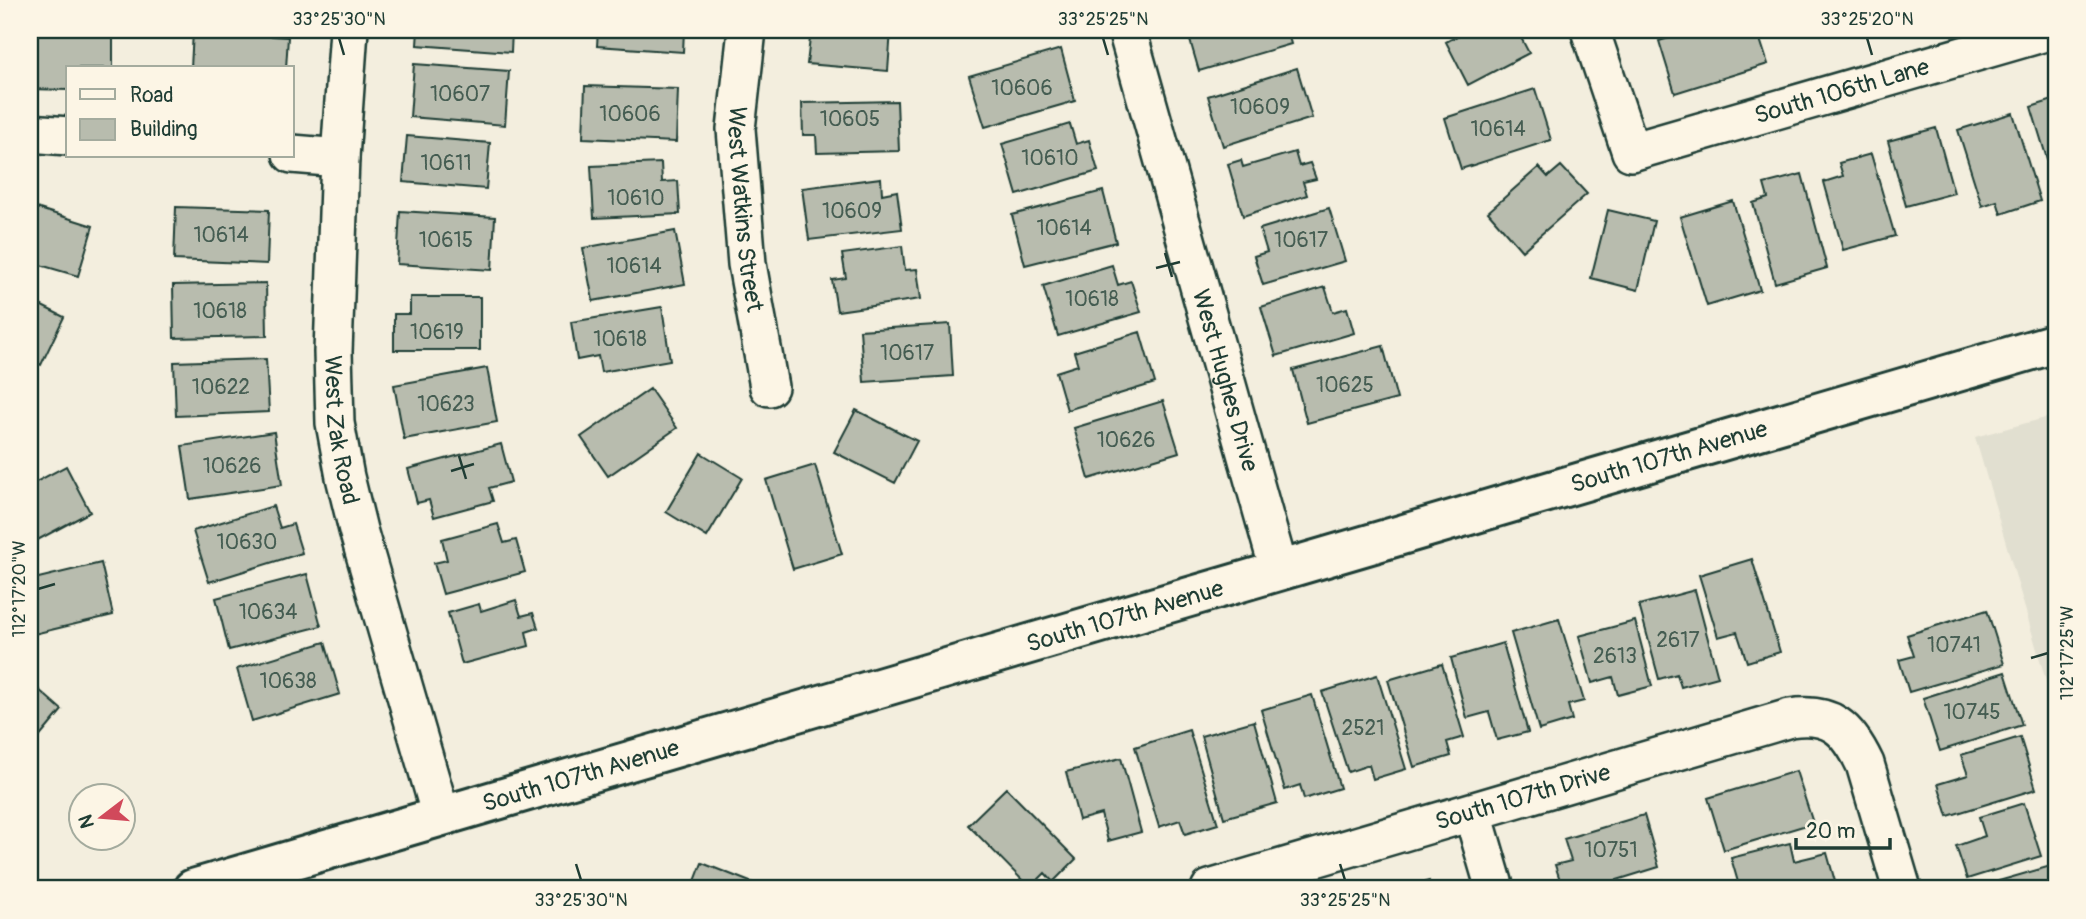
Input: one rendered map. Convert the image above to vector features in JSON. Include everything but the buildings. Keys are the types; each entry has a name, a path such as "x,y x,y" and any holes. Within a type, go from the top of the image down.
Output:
{"main road":[{"name":"South 107th Avenue","path":"192,889 2056,343"}],"street":[{"name":"West Zak Road","path":"349,30 340,158 333,352 335,423 358,530 442,816"},
{"name":"West Watkins Street","path":"747,30 736,129 747,264 769,387"},
{"name":"West Hughes Drive","path":"1127,30 1279,570"},
{"name":"South 106th Lane","path":"1590,30 1631,152 2007,37 2052,30"},
{"path":"30,133 66,136"},
{"path":"294,154 340,158"},
{"name":"South 107th Drive","path":"1210,889 1806,716 1836,724 1853,742 1865,764 1902,889"},
{"path":"1473,814 1495,889"}],"shaded area":[{"path":"2056,415 2056,715 1975,437"}]}
